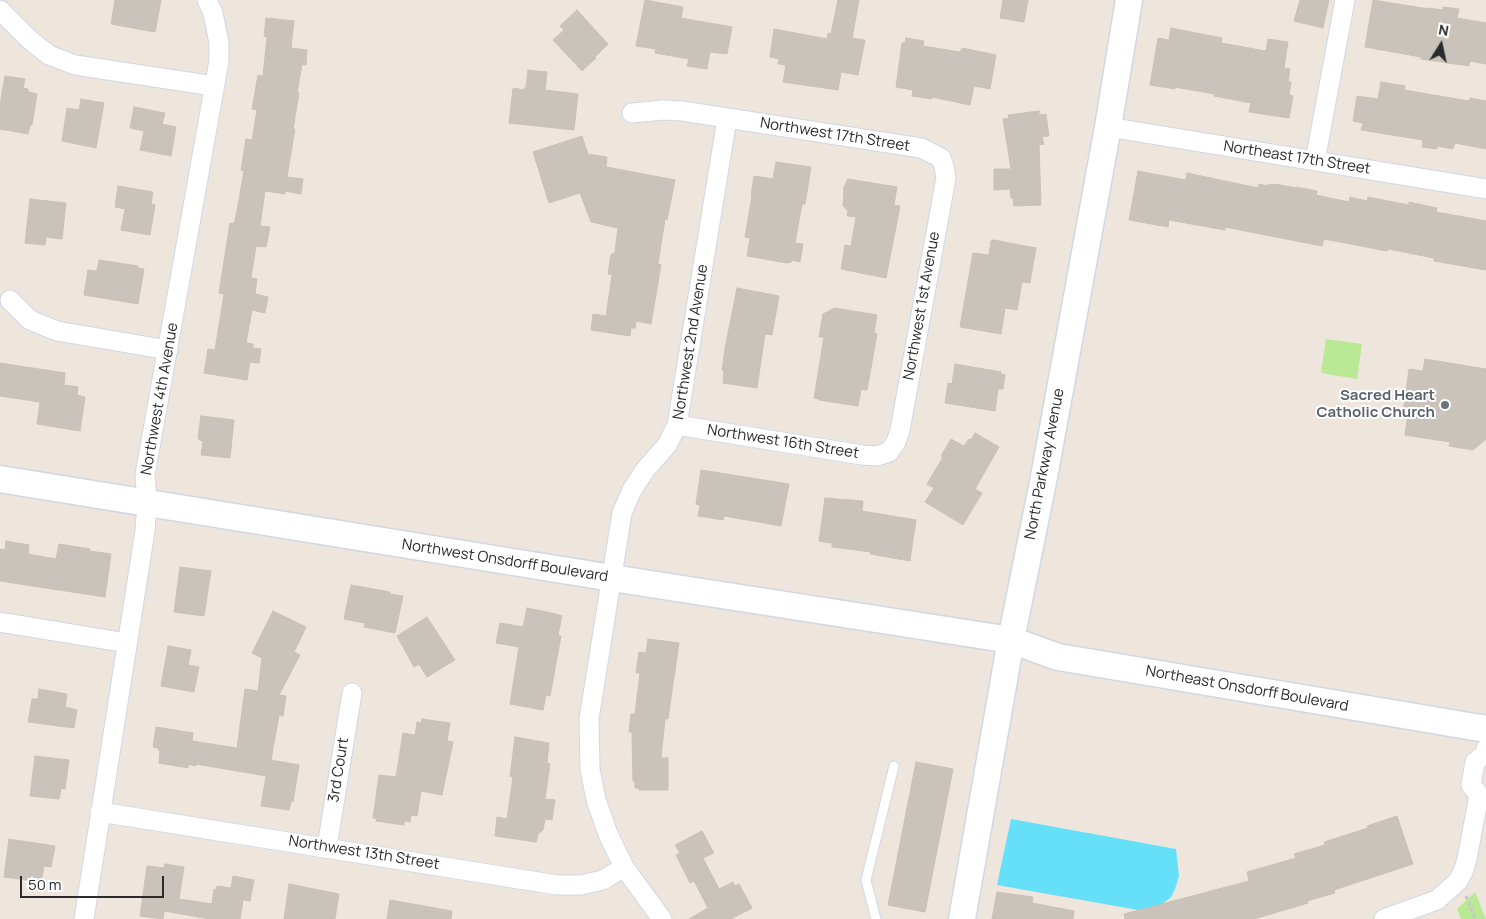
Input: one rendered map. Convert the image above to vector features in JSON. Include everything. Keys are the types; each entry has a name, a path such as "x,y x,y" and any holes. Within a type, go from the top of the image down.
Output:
{"street":[{"name":"Northwest 4th Avenue","path":"84,919 145,532 147,502 145,475 219,61 219,42 213,13 207,0"},
{"path":"1315,161 1345,0"},
{"name":"North Parkway Avenue","path":"962,919 1011,640 1044,477 1108,127 1128,4"},
{"path":"0,10 30,40 49,55 75,65 214,86"},
{"name":"Northwest 17th Street","path":"632,113 663,110 727,119 921,148 942,158"},
{"name":"Northwest 2nd Avenue","path":"662,919 624,867 608,834 596,800 590,769 589,719 622,513 632,490 645,470 667,445 677,425 727,119"},
{"name":"Northeast 17th Street","path":"1108,127 1486,189"},
{"name":"Northwest 1st Avenue","path":"889,452 896,442 900,430 946,178 942,158"},
{"path":"10,300 30,320 57,331 168,350"},
{"name":"Northwest 16th Street","path":"677,425 862,455 877,456 889,452"},
{"name":"Northwest Onsdorff Boulevard","path":"0,479 612,578 1011,640"},
{"path":"0,622 127,643"},
{"name":"Northeast Onsdorff Boulevard","path":"1011,640 1058,657 1486,747"},
{"name":"3rd Court","path":"327,847 352,692"},
{"path":"1384,919 1437,900 1458,882 1463,872 1477,824 1482,793 1471,785 1473,770 1475,762 1486,747"},
{"name":"Northwest 13th Street","path":"100,812 557,885 581,885 603,880 624,867"}],"lane":[{"path":"876,919 866,880 894,766"}],"green space":[{"path":"1326,339 1362,344 1357,379 1321,373"},
{"path":"1475,892 1486,919 1461,919 1457,909"}],"water":[{"path":"1011,819 1176,849 1179,876 1175,889 1171,897 1160,906 1147,910 1138,910 997,885"}],"building":[{"path":"115,0 161,0 155,32 111,24"},
{"path":"645,0 683,7 681,18 732,27 727,54 710,52 707,69 687,66 689,59 655,53 656,49 636,46"},
{"path":"838,0 859,0 852,38 865,40 858,75 841,72 838,90 783,82 786,65 778,64 779,59 770,57 774,29 827,39 828,33 831,34"},
{"path":"1003,0 1028,0 1024,22 1000,18"},
{"path":"1300,0 1329,0 1323,28 1294,21"},
{"path":"1373,0 1429,9 1443,10 1443,7 1459,9 1457,18 1486,23 1486,64 1470,61 1469,66 1421,59 1421,57 1365,47"},
{"path":"577,10 608,44 582,71 553,40 564,30 560,26"},
{"path":"266,18 294,21 291,48 307,50 306,65 302,64 297,93 299,93 293,129 295,129 287,177 303,179 301,194 285,191 285,194 265,191 260,226 270,227 266,247 256,246 251,278 257,279 255,294 268,297 265,313 252,310 246,343 253,344 253,348 261,349 259,363 250,362 247,380 204,373 208,349 215,350 224,294 219,293 230,223 234,224 237,211 244,171 241,170 246,139 252,140 257,110 252,109 258,75 263,76 267,37 264,36"},
{"path":"1171,28 1222,38 1221,43 1266,51 1268,39 1288,42 1284,68 1290,69 1289,95 1293,96 1289,118 1249,112 1251,103 1214,96 1215,94 1150,85 1158,38 1169,40"},
{"path":"906,38 924,41 923,46 960,52 962,48 996,55 990,89 974,86 970,105 932,97 932,99 912,96 913,90 896,87 902,43 905,43"},
{"path":"528,70 547,72 545,90 578,94 574,130 509,123 513,88 524,90 526,88"},
{"path":"5,76 25,79 23,88 28,89 28,92 37,94 32,125 30,125 28,134 0,129 0,105"},
{"path":"1381,82 1405,86 1404,90 1469,101 1470,98 1486,101 1486,149 1455,143 1453,149 1437,146 1437,149 1422,147 1423,140 1361,130 1363,123 1353,121 1357,96 1378,99"},
{"path":"81,99 104,103 96,148 62,141 67,108 79,110"},
{"path":"134,107 165,113 162,124 176,127 171,156 140,150 144,131 130,128"},
{"path":"1039,111 1039,115 1046,114 1049,136 1042,137 1044,144 1039,145 1041,205 1014,206 1010,189 994,190 994,169 1011,169 1003,119 1009,118 1008,115"},
{"path":"582,136 588,154 607,157 606,167 675,180 667,220 665,219 658,264 661,265 651,324 636,321 635,328 631,328 630,336 591,330 593,314 606,316 612,275 608,274 611,255 615,252 618,228 591,222 580,193 549,203 533,152"},
{"path":"776,162 811,167 805,204 802,204 795,243 803,244 800,262 792,260 792,262 787,263 747,256 750,238 745,237 754,176 773,179"},
{"path":"1138,171 1186,180 1187,173 1258,188 1259,184 1296,187 1317,191 1316,195 1349,202 1350,197 1367,201 1368,197 1409,205 1409,202 1437,208 1436,212 1486,221 1486,270 1434,261 1434,258 1388,249 1387,251 1324,239 1322,246 1225,227 1225,230 1169,220 1168,227 1129,220"},
{"path":"848,179 897,187 894,205 900,206 886,278 841,269 845,245 851,246 856,217 847,216 848,211 843,206 844,187"},
{"path":"118,186 153,192 151,204 155,205 150,235 121,230 125,209 115,207"},
{"path":"30,199 66,203 62,239 46,237 45,245 25,243"},
{"path":"991,241 1036,248 1030,283 1022,282 1017,310 1005,308 1001,334 960,327 973,253 989,255"},
{"path":"99,260 138,266 138,268 144,269 138,304 84,295 88,270 97,271"},
{"path":"737,288 779,296 772,335 765,334 757,388 723,383 724,371 722,370 725,349"},
{"path":"835,308 877,315 874,333 877,334 867,390 861,389 858,406 814,398 824,337 819,337 823,314"},
{"name":"Sacred Heart Catholic Church","path":"1425,359 1486,369 1486,439 1473,450 1449,446 1450,442 1405,435 1408,414 1403,413 1409,369 1423,371"},
{"path":"0,363 65,373 64,385 78,387 77,395 85,397 80,431 37,424 40,402 0,396"},
{"path":"955,364 1001,372 1001,374 1005,375 1003,389 998,389 995,411 945,403 948,383 952,384"},
{"path":"201,416 234,420 230,458 201,455 203,441 199,440 198,437"},
{"path":"975,433 999,447 975,489 982,493 963,525 925,502 934,488 927,484 951,439 964,446"},
{"path":"701,470 789,484 781,526 724,516 723,520 698,516 700,505 696,504"},
{"path":"825,498 863,501 862,511 916,520 910,561 870,554 871,552 832,547 832,543 819,541"},
{"path":"6,541 29,545 28,554 56,559 59,544 111,554 105,597 0,581 0,549 5,550"},
{"path":"180,567 211,571 204,616 174,612"},
{"path":"351,585 403,596 395,633 364,627 365,623 344,619"},
{"path":"527,608 562,616 558,635 561,636 550,696 546,695 543,710 510,704 519,647 496,643 500,623 523,627"},
{"path":"273,611 306,627 294,652 300,655 279,695 286,696 283,716 279,715 271,760 299,765 293,802 291,801 289,810 261,806 266,776 196,764 196,766 188,764 188,768 159,763 160,750 153,747 156,727 193,733 192,741 237,748 245,689 258,691 262,658 252,653"},
{"path":"427,617 455,660 427,677 419,664 414,667 397,636"},
{"path":"648,639 679,643 668,719 665,719 661,758 668,758 668,790 639,790 639,788 635,788 635,781 633,781 632,732 629,732 631,714 635,714 640,673 636,673 639,652 646,653"},
{"path":"168,646 191,650 188,665 199,667 194,692 161,686"},
{"path":"39,689 67,694 65,707 77,710 74,728 28,722 32,699 38,699"},
{"path":"422,719 450,723 447,741 453,742 442,795 421,791 417,816 411,815 410,822 404,821 404,825 376,821 377,819 373,818 379,775 396,777 403,733 415,735 417,722 421,723"},
{"path":"515,737 549,743 547,763 550,764 545,799 555,800 552,820 545,819 543,830 538,834 536,842 495,836 497,817 507,819 513,777 510,776"},
{"path":"35,756 69,760 65,789 61,788 59,799 30,796"},
{"path":"916,762 953,769 925,912 888,905"},
{"path":"1397,816 1413,864 1334,890 1335,893 1307,901 1308,903 1254,919 1125,919 1124,914 1249,881 1247,872 1296,858 1294,854 1325,845 1324,842 1368,828 1367,826"},
{"path":"702,831 714,853 703,858 719,889 733,882 735,886 739,884 752,908 731,919 689,919 708,908 694,881 690,883 676,855 680,853 675,845"},
{"path":"9,839 55,846 51,867 44,866 41,882 4,877"},
{"path":"165,864 184,867 179,899 212,904 214,889 216,890 217,886 231,888 233,876 254,880 250,901 243,900 240,919 210,919 164,911 163,919 140,916 147,866 164,868"},
{"path":"289,884 339,894 335,919 284,919"},
{"path":"997,892 1033,897 1032,903 1074,911 1073,919 992,919"},
{"path":"390,900 452,911 451,919 387,919"}],"place":[{"name":"Sacred Heart Catholic Church","path":"1445,405"}]}
